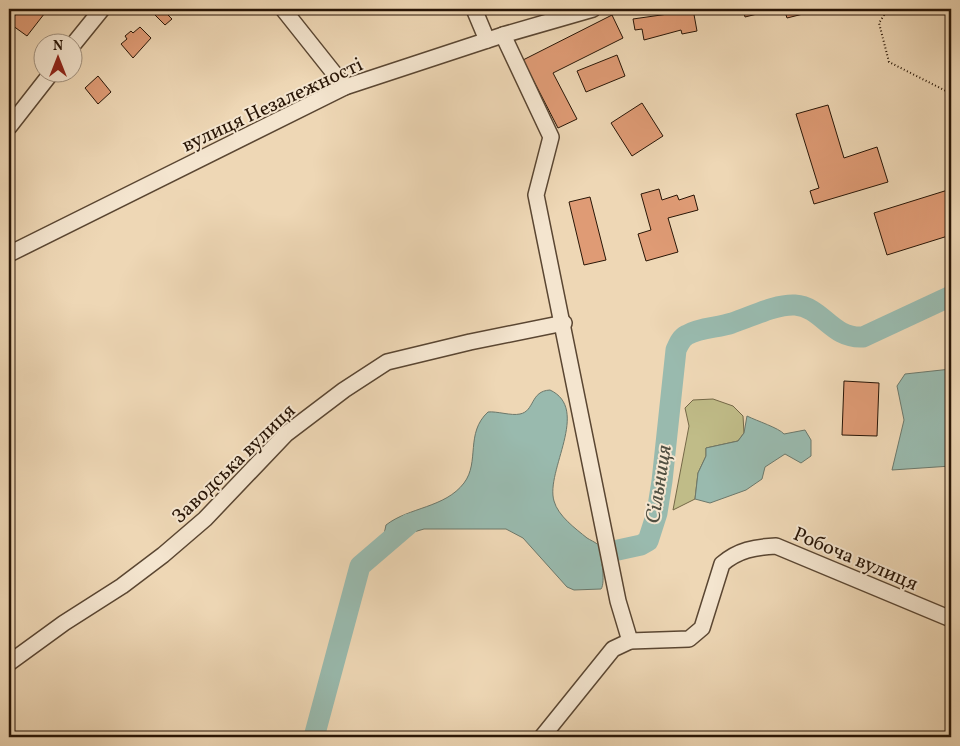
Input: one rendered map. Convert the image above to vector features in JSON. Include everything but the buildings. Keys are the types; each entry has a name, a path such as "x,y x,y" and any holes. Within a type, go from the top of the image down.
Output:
{"street":[{"path":"82,34 102,9"},
{"path":"283,9 345,87"},
{"path":"474,9 487,40"},
{"name":"вулиця Незалежності","path":"9,254 345,87 503,34 593,9"},
{"path":"503,34 551,137 536,195 564,323 618,601 630,641"},
{"path":"9,127 44,82"},
{"name":"Заводська вулиця","path":"9,663 64,623 122,586 163,555 205,520 286,434 344,390 387,362 470,342 564,323"},
{"name":"Робоча вулиця","path":"542,737 613,649 630,641 689,639 702,628 722,564 731,557 754,547 776,546 951,619"}],"path":[{"path":"888,9 878,23 889,62 951,92"}],"shaded area":[{"path":"713,399 733,406 743,416 744,433 738,441 706,448 706,456 698,473 695,499 673,510 689,426 685,408 693,400"}],"water":[{"path":"951,369 951,466 892,470 904,420 897,386 905,374"},
{"path":"550,390 562,399 567,411 567,426 555,474 554,501 559,512 568,522 597,544 602,567 603,580 601,589 574,590 567,587 523,538 506,529 424,529 407,534 388,544 383,539 386,525 405,514 447,498 464,483 469,475 477,429 481,420 488,412 520,414 528,409 539,394"},
{"path":"747,416 784,434 805,430 811,440 811,456 801,463 785,454 765,467 762,479 746,490 710,503 695,499 698,473 706,456 706,448 738,441 744,433"}],"waterway":[{"name":"Сільниця","path":"571,552 586,557 641,545 648,541 657,513 662,481 676,350 680,341 685,336 698,330 732,323 771,309 795,305 813,311 843,333 863,337 951,296"},
{"name":"Сільниця","path":"314,737 360,566 409,524"}]}
